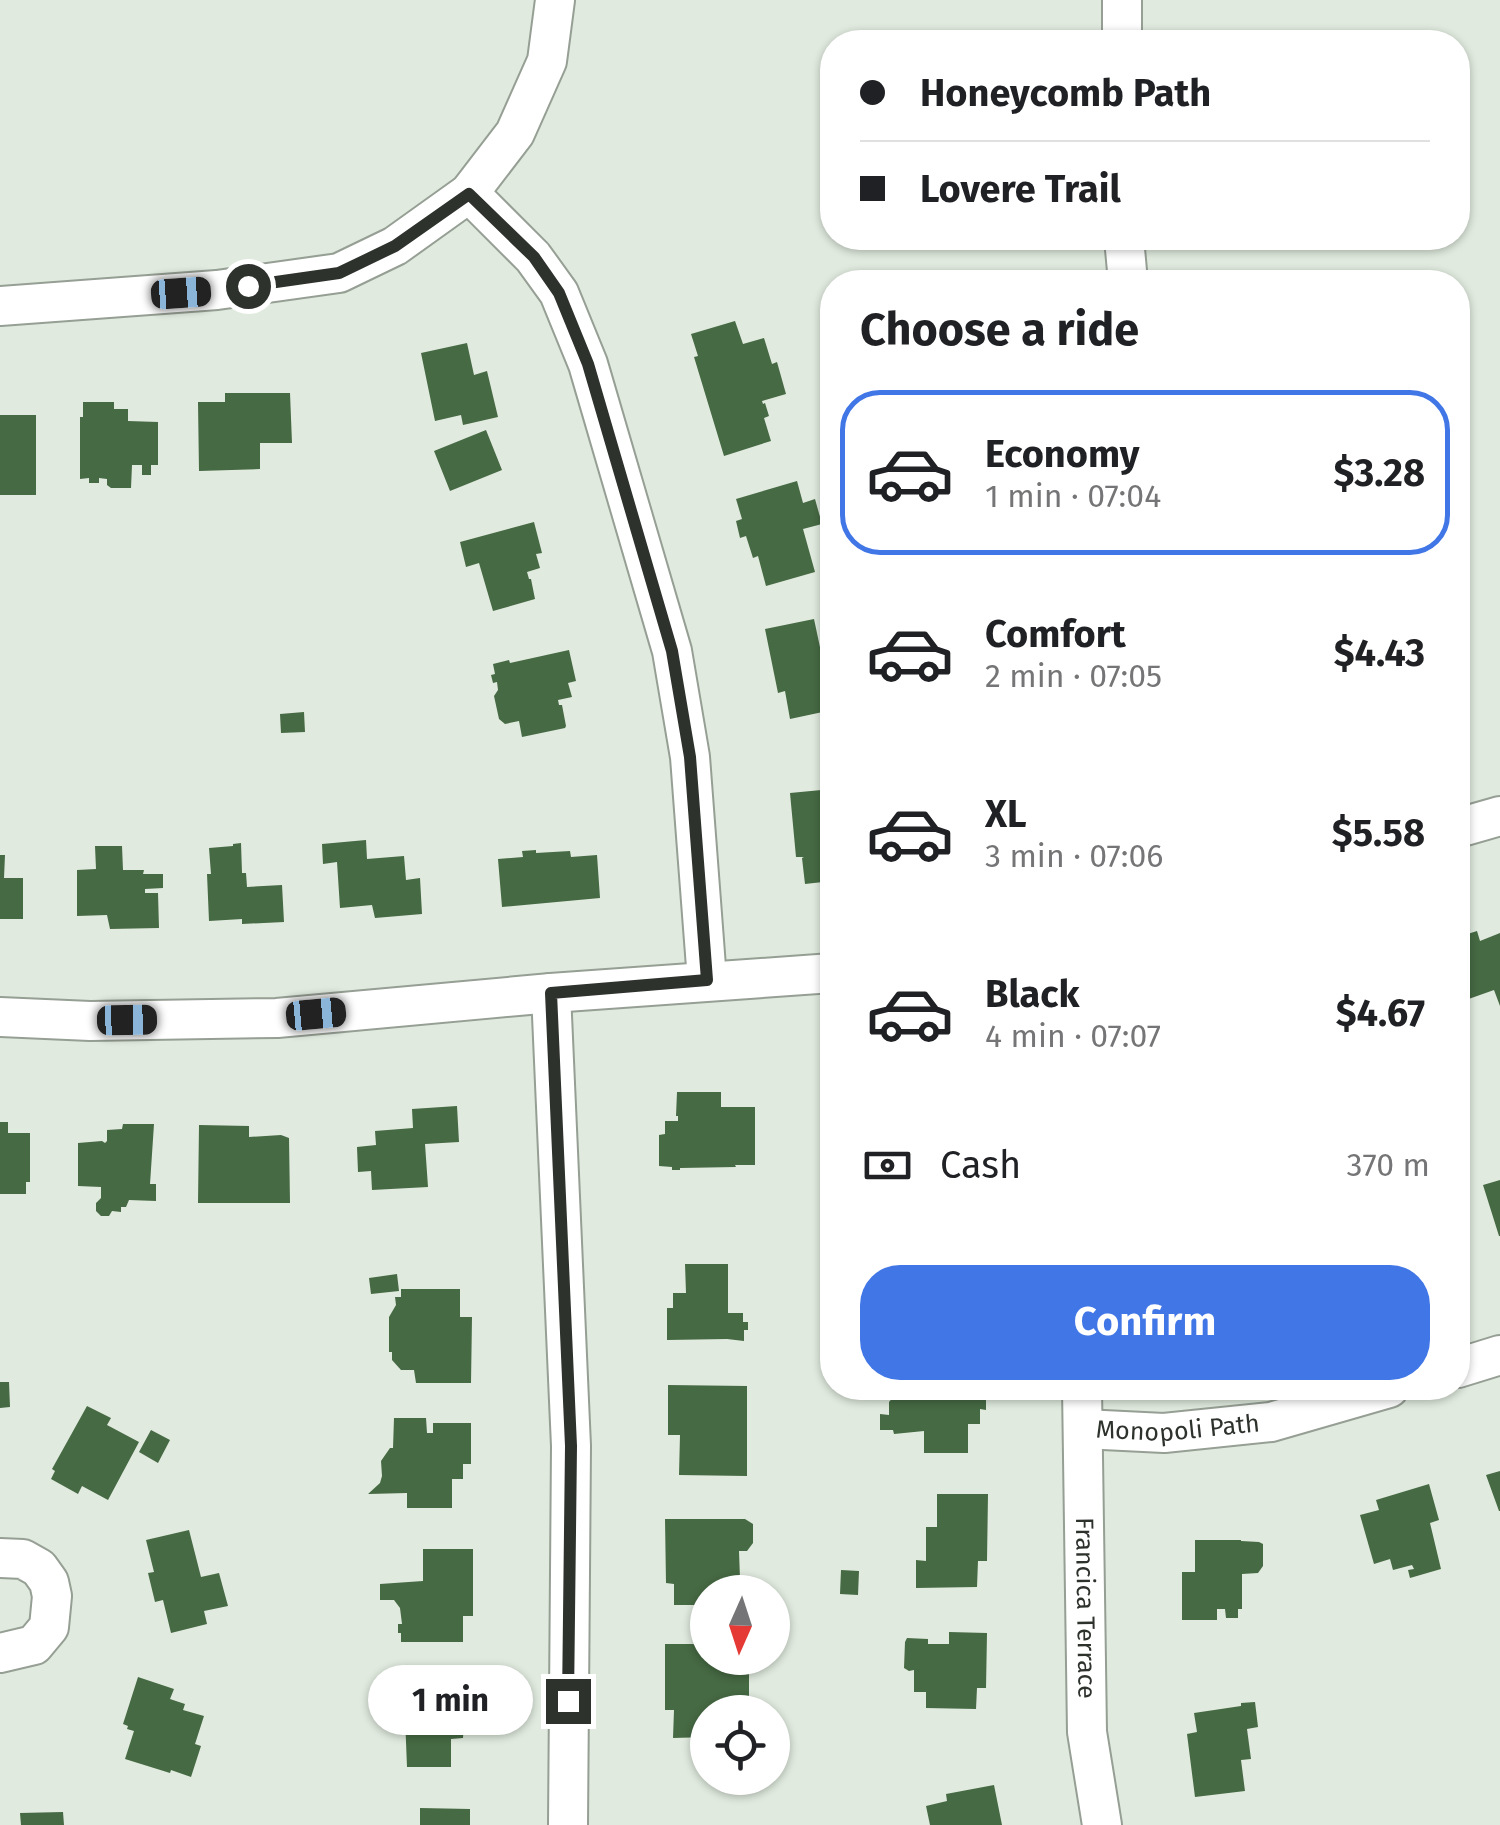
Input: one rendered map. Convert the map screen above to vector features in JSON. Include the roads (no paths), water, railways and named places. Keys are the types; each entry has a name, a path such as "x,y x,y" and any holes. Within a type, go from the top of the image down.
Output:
{"street":[{"path":"0,306 217,290 339,273 395,246 469,194 515,133 547,61 555,0"},
{"path":"1122,0 1122,30"},
{"path":"469,194 534,257 559,293 588,364 672,651 690,757 707,980"},
{"path":"1470,825 1500,816"},
{"path":"0,1018 277,1018 707,980 820,975"},
{"path":"551,993 571,1446 568,1825"},
{"path":"1470,1365 1500,1356"},
{"name":"Francica Terrace","path":"1082,1400 1087,1732 1102,1825"},
{"name":"Monopoli Path","path":"1082,1429 1164,1433 1271,1422 1347,1400"},
{"path":"0,1558 23,1558 39,1568 49,1582 52,1596 49,1628 34,1645 0,1653"}]}
